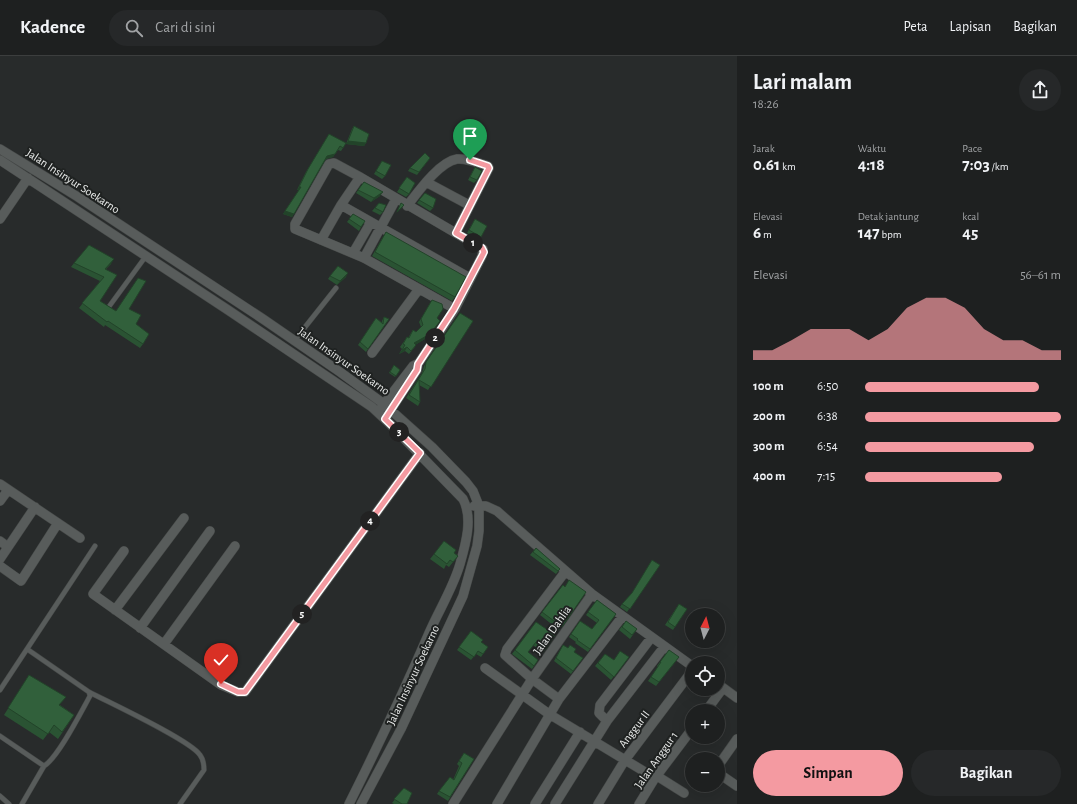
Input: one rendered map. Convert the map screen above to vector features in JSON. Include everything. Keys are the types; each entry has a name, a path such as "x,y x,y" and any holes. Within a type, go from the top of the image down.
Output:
{"street":[{"name":"Jalan Insinyur Soekarno","path":"0,149 78,197 294,340 388,407 466,482 473,491 479,506 479,531 463,596 401,729 362,804"},
{"path":"407,206 426,182 452,161 464,159 488,166 489,168 456,233"},
{"name":"Jalan Insinyur Soekarno","path":"0,160 347,389 378,412 420,453 459,495 467,507 468,516 465,545 460,565 389,722 351,801"},
{"path":"385,419 388,407 413,366 418,364 454,309 482,256 483,249 407,206 360,177 334,164 328,165 294,227 297,230 364,258 454,309"},
{"path":"321,240 341,205 360,177"},
{"path":"0,219 28,178"},
{"path":"426,182 469,205"},
{"path":"364,258 396,199"},
{"path":"341,205 470,278"},
{"path":"353,253 371,222"},
{"path":"372,353 419,289"},
{"path":"231,312 238,303"},
{"path":"378,412 388,407"},
{"path":"124,551 92,594 221,684 238,692 245,692 420,453"},
{"path":"0,484 80,538"},
{"path":"0,501 8,490"},
{"path":"467,507 486,506 497,511 592,594 685,661"},
{"path":"0,559 35,508"},
{"path":"115,610 184,518"},
{"path":"0,566 21,581 58,523"},
{"path":"140,628 210,531"},
{"path":"164,644 235,546"},
{"path":"559,699 506,657 505,652 565,572"},
{"path":"449,590 463,596"},
{"name":"Jalan Dahlia","path":"453,804 532,679 592,594"},
{"path":"497,804 559,699 622,617"},
{"path":"607,721 599,713 600,705 652,638"},
{"path":"555,804 607,721 664,647"},
{"path":"485,668 550,714 625,760 684,793"},
{"name":"Anggur II","path":"598,804 625,760 685,680"},
{"path":"725,689 737,698"},
{"path":"389,722 401,729"},
{"path":"535,804 580,732"},
{"name":"Jalan Anggur 1","path":"639,804 656,777 685,739"},
{"path":"725,761 737,740"},
{"path":"725,776 737,786"},
{"path":"351,801 362,804"}],"lane":[{"path":"108,308 146,256"},
{"path":"294,340 336,288"},
{"path":"0,690 95,546"},
{"path":"27,649 89,692 161,730 200,754 204,764 204,770 180,804"},
{"path":"22,804 44,766 53,758 80,714 90,696 89,692"},
{"path":"0,736 44,766"},
{"path":"0,796 9,804"}],"building":[{"path":"354,126 369,134 366,143 348,141"},
{"path":"329,134 346,143 343,148 340,146 335,154 327,156 294,214 285,211 301,187 299,187 308,169"},
{"path":"425,153 430,158 419,172 410,168"},
{"path":"382,161 391,165 385,176 376,171"},
{"path":"475,167 482,171 477,180 470,177"},
{"path":"407,177 415,183 409,194 399,188"},
{"path":"364,182 383,192 374,198 358,190"},
{"path":"425,193 436,199 433,208 419,200"},
{"path":"379,203 386,205 383,212 375,208"},
{"path":"401,203 404,205 397,212"},
{"path":"353,214 365,221 361,227 349,219"},
{"path":"475,219 487,226 481,237 469,230"},
{"path":"386,232 466,277 455,297 375,252"},
{"path":"89,245 114,259 105,269 117,275 100,301 116,311 138,278 146,281 129,309 141,315 136,324 149,334 143,344 108,321 107,322 82,303 104,277 74,263"},
{"path":"338,266 348,273 340,281 330,276"},
{"path":"432,300 442,304 443,309 437,318 440,321 430,334 414,343 416,345 411,351 407,347 402,350 405,345 403,344 407,337 409,338 413,330 416,332 423,325 421,319"},
{"path":"460,313 473,321 431,387 419,380 420,402 409,395 425,369 426,362"},
{"path":"384,317 389,319 368,349 360,342 376,318 383,324"},
{"path":"394,365 400,370 396,376 390,372"},
{"path":"444,541 456,550 454,553 458,556 453,562 450,560 447,564 434,554"},
{"path":"536,548 560,569 558,571 533,552"},
{"path":"652,560 660,565 630,609 622,604 632,593"},
{"path":"569,580 586,592 562,627 542,612 563,585 565,587"},
{"path":"597,600 616,614 590,649 571,634 580,621 592,629 599,620 588,612"},
{"path":"679,604 685,608 685,612 675,627 668,622"},
{"path":"626,621 637,629 632,635 622,627"},
{"path":"536,622 555,635 545,650 536,642 528,652 538,660 534,666 515,650"},
{"path":"471,631 483,640 481,642 488,647 483,654 478,651 474,657 459,647"},
{"path":"563,645 568,648 570,645 576,649 574,652 583,658 573,671 556,658"},
{"path":"669,650 679,657 659,682 651,677"},
{"path":"620,651 629,657 614,677 598,663 605,654 614,660"},
{"path":"29,675 66,697 59,705 74,715 62,732 54,725 48,734 8,708"},
{"path":"464,753 474,759 450,797 439,791 450,777 454,780 462,763 459,761"},
{"path":"404,788 412,793 407,804 402,804 394,799"}],"route":[{"path":"221,684 238,692 245,692 420,453 385,419 417,370 418,364 454,309 484,252 482,248 456,233 489,168 488,166 470,160"}]}
